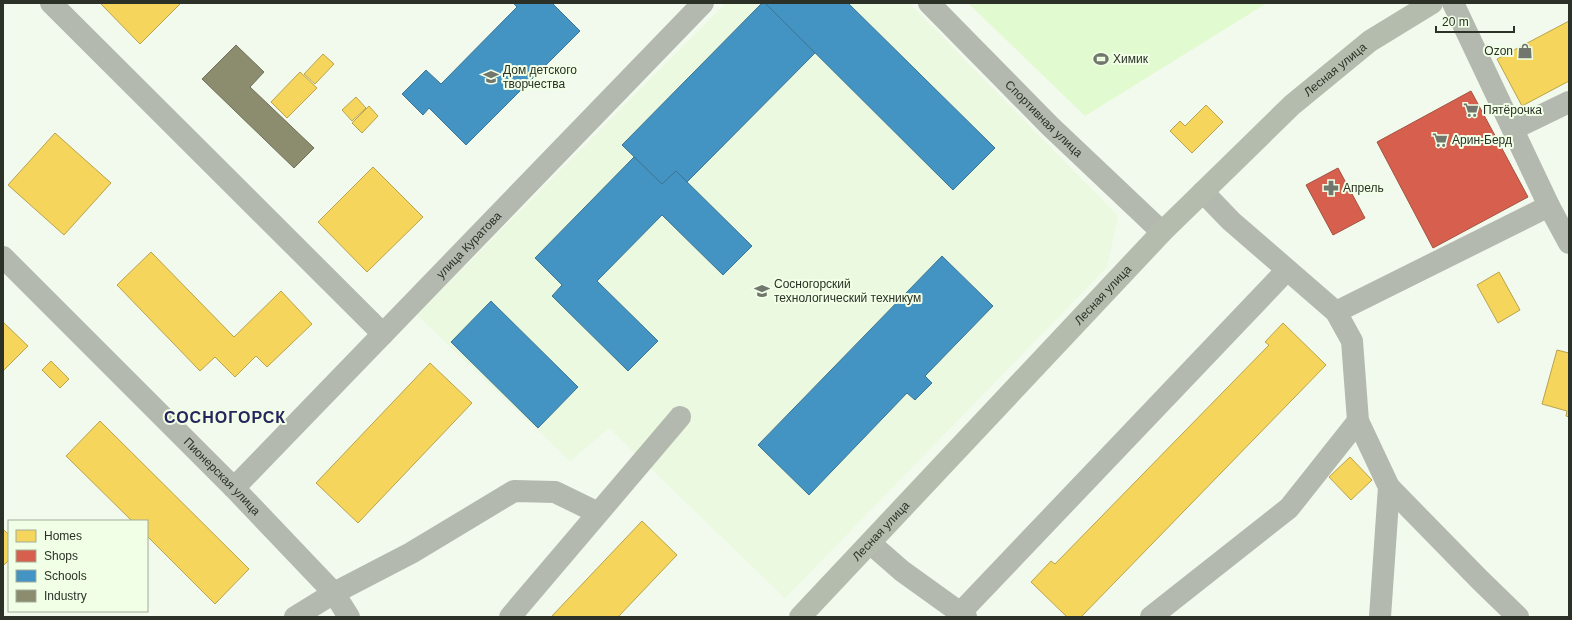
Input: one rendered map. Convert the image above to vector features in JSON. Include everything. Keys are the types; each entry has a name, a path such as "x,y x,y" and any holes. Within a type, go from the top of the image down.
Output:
{"main road":[{"name":"Лесная улица","path":"800,617 1162,232 1292,105 1370,41 1432,3"}],"street":[{"path":"51,3 383,334"},
{"name":"улица Куратова","path":"234,488 703,3"},
{"name":"Спортивная улица","path":"929,3 1050,126 1162,232"},
{"path":"1453,3 1549,206 1569,243"},
{"path":"1513,129 1569,102"},
{"path":"1203,192 1231,221 1336,312 1352,341 1358,421 1389,487 1518,617"},
{"path":"1336,312 1549,206"},
{"name":"Пионерская улица","path":"3,257 234,488 334,593 349,617"},
{"path":"870,543 902,571 963,614 1287,270"},
{"path":"510,617 680,417"},
{"path":"1151,617 1289,508 1358,421"},
{"path":"1380,617 1389,487"},
{"path":"295,617 334,593 411,553 514,491 555,492 598,513"}],"shaded area":[{"name":"Сосногорский технологический техникум","path":"726,3 909,3 1118,216 1107,267 785,598 609,428 570,461 417,315"},
{"name":"Химик","path":"968,3 1267,3 1085,116"}],"building: Homes":[{"path":"100,3 181,3 140,44"},
{"path":"1569,21 1569,81 1522,106 1497,59"},
{"path":"323,54 334,64 315,84 304,74"},
{"path":"300,72 317,88 287,118 271,102"},
{"path":"356,97 366,108 352,121 342,110"},
{"path":"1206,105 1223,122 1192,153 1170,131 1180,121 1185,126"},
{"path":"369,106 378,116 362,133 352,123"},
{"path":"55,133 111,183 64,235 8,185"},
{"path":"373,167 423,217 367,272 318,222"},
{"path":"151,252 234,337 281,291 312,324 267,367 256,356 235,377 215,357 200,371 117,285"},
{"path":"1499,272 1520,310 1498,323 1477,285"},
{"path":"3,322 28,346 3,371"},
{"path":"1283,323 1326,365 1081,617 1067,617 1031,582 1051,561 1055,564 1269,345 1265,342"},
{"path":"1557,350 1569,353 1569,417 1566,416 1567,411 1542,404"},
{"path":"51,361 69,379 60,388 42,370"},
{"path":"430,363 472,403 358,523 316,483"},
{"path":"100,421 249,569 215,604 148,537 148,520 131,520 66,456"},
{"path":"1350,457 1372,480 1351,500 1329,477"},
{"path":"642,521 677,555 618,617 551,617"},
{"path":"3,529 8,534 8,561 3,566"}],"building: Shops":[{"path":"1471,91 1528,197 1433,248 1377,142"},
{"path":"1338,168 1365,218 1333,235 1306,185"}],"building: Schools":[{"name":"Дом детского творчества","path":"513,3 552,3 580,31 466,145 429,108 423,115 402,94 426,70 441,84 517,7"},
{"path":"762,3 765,3 815,53 687,182 676,171 662,184 622,145"},
{"path":"765,3 848,3 995,148 953,190"},
{"path":"634,157 662,184 676,171 752,246 723,275 662,215 597,281 658,341 628,371 552,296 562,285 535,258"},
{"path":"942,256 993,306 925,376 932,383 915,400 907,393 809,495 758,445"},
{"path":"491,301 578,387 538,428 451,342"}],"building: Industry":[{"path":"236,45 264,72 250,87 314,148 294,168 202,79"}],"place":[{"name":"Ozon","path":"1525,51"},
{"name":"Химик","path":"1101,59"},
{"name":"Дом детского творчества","path":"491,77"},
{"name":"Пятёрочка","path":"1471,110"},
{"name":"Арин-Берд","path":"1440,140"},
{"name":"Апрель","path":"1331,188"},
{"name":"Сосногорский технологический техникум","path":"762,291"}],"district":[{"name":"СОСНОГОРСК","path":"225,417"}]}
